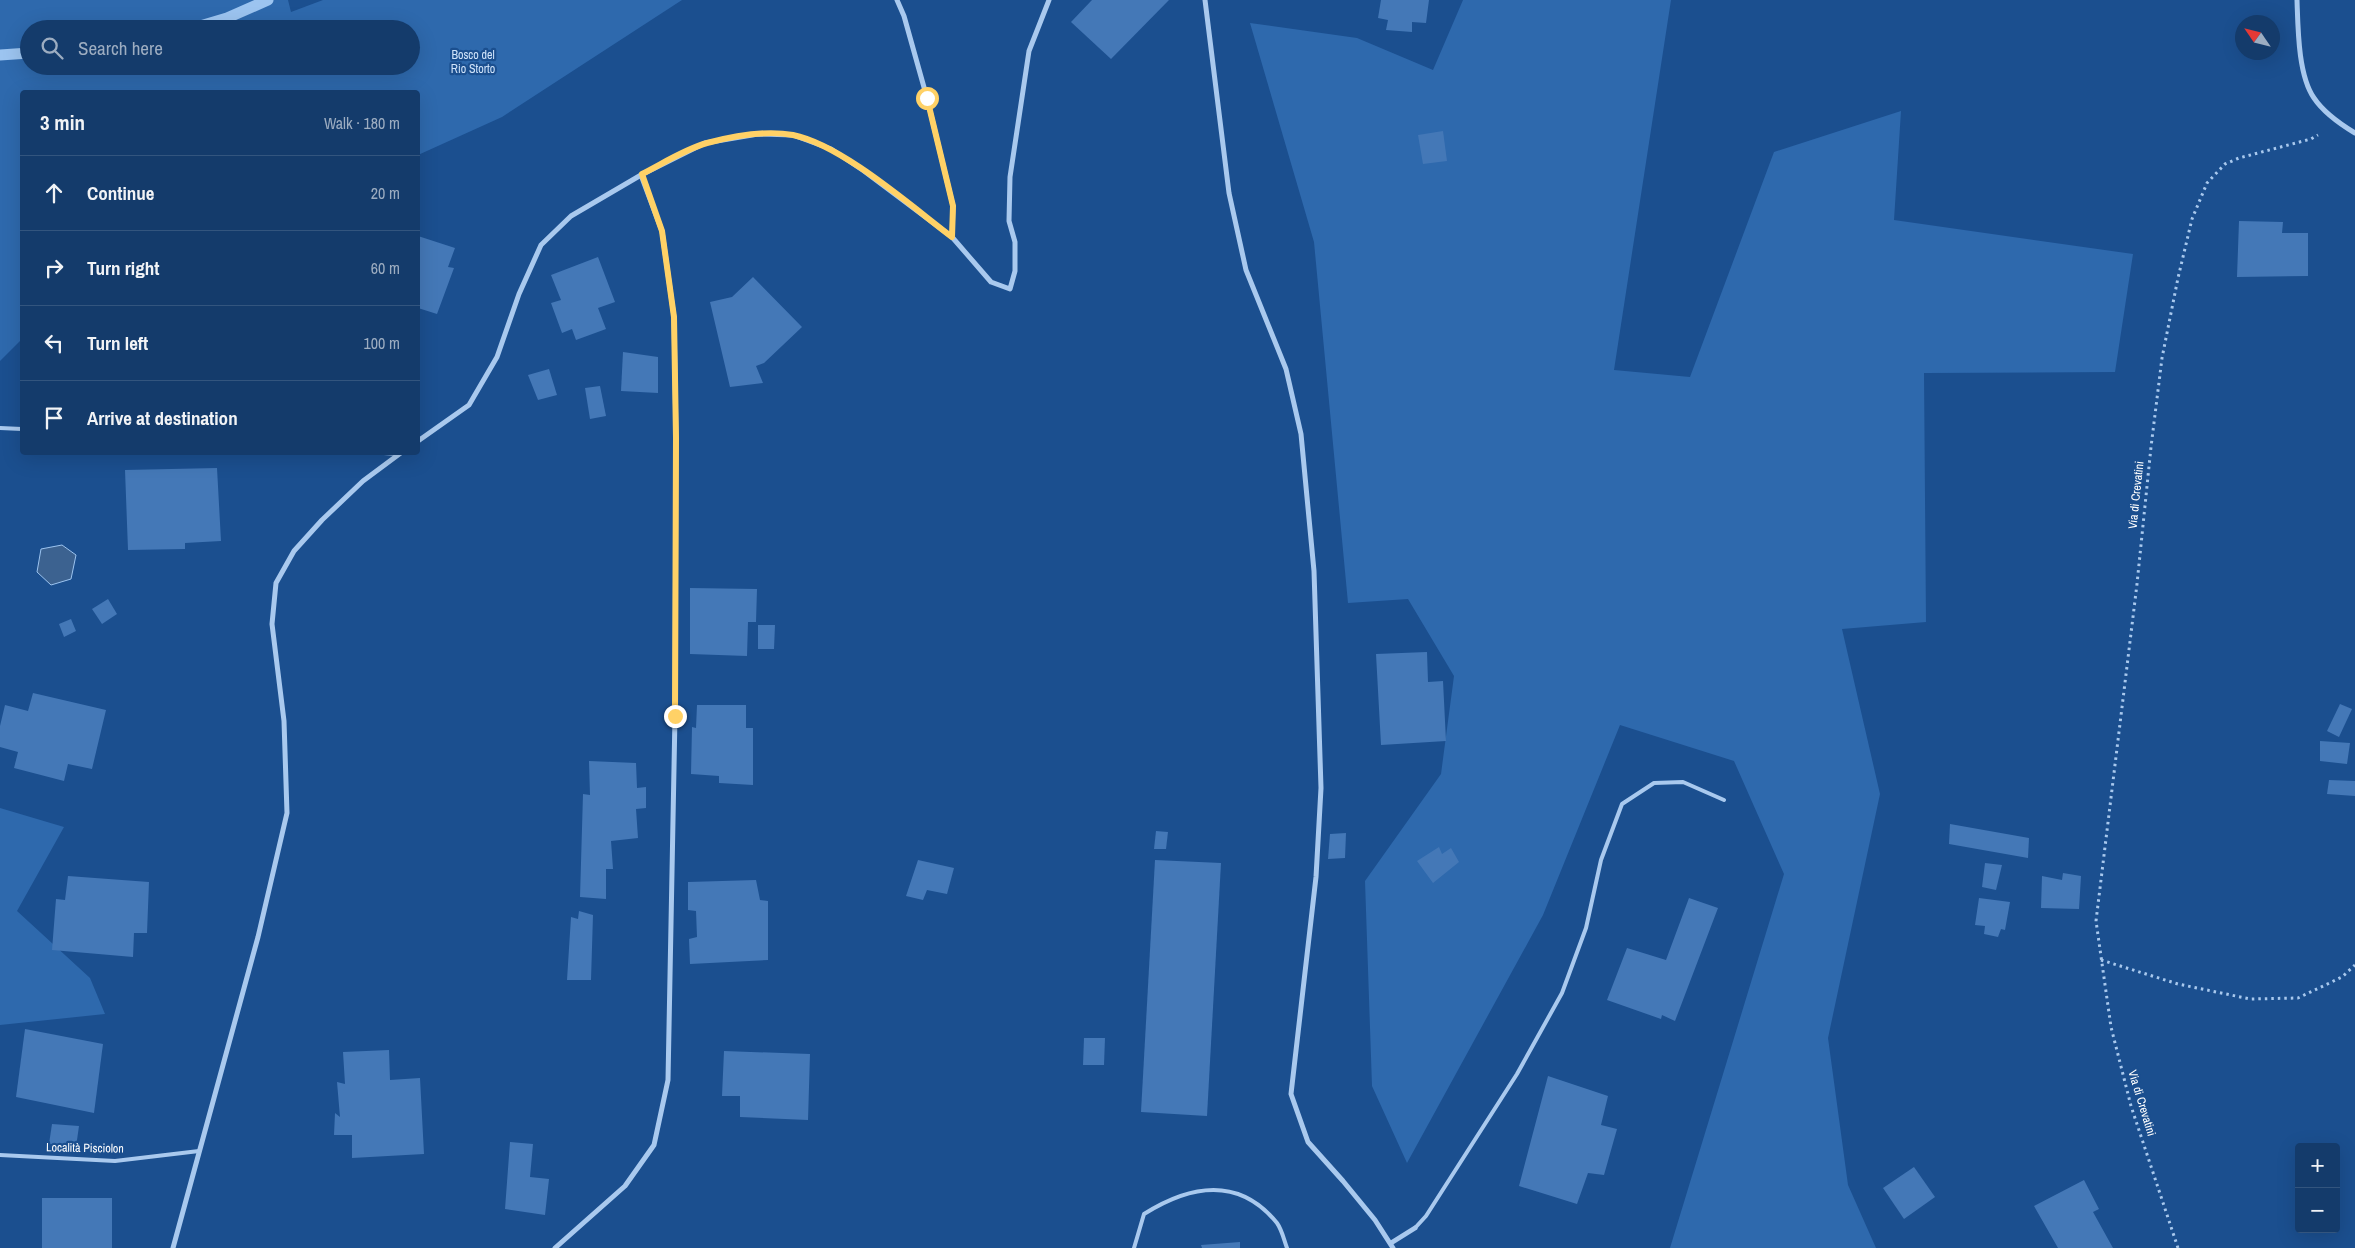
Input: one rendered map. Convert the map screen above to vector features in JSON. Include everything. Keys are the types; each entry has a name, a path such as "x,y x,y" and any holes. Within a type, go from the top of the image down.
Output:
{"street":[{"path":"897,0 904,16 927,98 953,206 952,237"},
{"path":"420,440 469,405 497,357 519,294 541,245 571,216 642,174 705,144 758,134 793,135 831,149 864,171 952,237 991,282 1010,288 1016,271 1015,242 1009,221 1010,177 1030,51 1049,0"},
{"path":"1205,0 1229,193 1246,270 1286,369 1301,434 1314,571 1321,788 1316,877 1291,1094 1308,1142 1344,1181 1393,1244 1416,1228"},
{"path":"2297,0 2299,35 2305,78 2314,98 2337,122 2355,133"},
{"path":"555,1248 624,1186 654,1145 668,1080 675,706 676,438 674,317 662,231 642,174"},
{"path":"173,1248 258,937 287,813 284,722 272,624 276,583 294,551 322,520 363,481 399,455"}],"lane":[{"path":"0,428 20,429"},
{"path":"1416,1228 1426,1216 1517,1074 1562,993 1586,928 1601,860 1622,804 1654,782 1684,782 1724,800"},
{"name":"Località Pisciolon","path":"0,1155 115,1161 199,1151"},
{"path":"1134,1248 1144,1214 1166,1201 1210,1188 1247,1196 1278,1224 1287,1248"}],"path":[{"name":"Via di Crevatini","path":"2178,1248 2131,1106 2111,1027 2100,960 2096,920 2135,604 2162,358 2192,218 2207,183 2225,164 2239,158 2311,139 2337,122"},
{"path":"2100,960 2178,984 2250,999 2298,998 2342,977 2355,965"}],"green space":[{"name":"Bosco del Rio Storto","path":"0,0 288,0 291,12 323,0 682,0 502,117 420,154 420,90 20,90 20,341 0,361"},
{"path":"1463,0 1671,0 1614,370 1690,377 1774,152 1901,111 1894,220 2133,254 2115,372 1924,373 1926,622 1842,629 1880,794 1828,1038 1848,1185 1876,1248 1670,1248 1784,874 1734,761 1620,725 1543,915 1407,1163 1372,1086 1365,881 1441,774 1454,676 1408,599 1348,603 1314,242 1250,23 1357,38 1433,70"},
{"path":"0,808 64,827 17,911 90,978 105,1014 0,1025"}],"shaded area":[{"path":"62,545 76,555 71,579 51,585 37,572 41,549"}],"building":[{"path":"1092,0 1169,0 1111,59 1071,22"},
{"path":"1381,0 1429,0 1426,23 1412,22 1412,32 1386,30 1388,20 1378,18"},
{"path":"1443,131 1447,161 1423,164 1418,135"},
{"path":"2239,221 2283,222 2282,233 2308,233 2308,276 2237,277"},
{"path":"420,237 455,248 448,267 454,268 437,314 420,309"},
{"path":"598,257 615,302 598,308 606,329 576,340 572,329 562,333 551,303 561,300 551,275"},
{"path":"753,277 802,327 764,363 756,366 763,383 730,387 710,302 732,297"},
{"path":"623,352 658,357 658,393 621,391"},
{"path":"549,369 557,395 538,400 528,375"},
{"path":"600,386 606,416 590,419 585,388"},
{"path":"217,468 221,541 185,543 185,549 128,550 125,470"},
{"path":"690,588 757,589 756,622 748,622 747,656 690,654"},
{"path":"108,599 117,614 102,624 92,609"},
{"path":"71,619 76,631 64,637 59,624"},
{"path":"758,625 775,625 774,649 758,649"},
{"path":"1427,652 1428,682 1443,681 1446,741 1381,745 1376,654"},
{"path":"33,693 106,710 92,769 68,764 64,781 14,768 18,752 0,747 0,726 5,705 28,711"},
{"path":"2340,704 2352,709 2339,737 2327,731"},
{"path":"697,705 746,705 746,728 753,728 753,785 719,783 719,776 691,774 692,727 696,728"},
{"path":"2320,741 2350,743 2347,764 2320,761"},
{"path":"589,761 636,763 637,788 646,787 646,808 636,809 638,838 611,841 613,869 606,869 606,899 580,897 583,794 590,795"},
{"path":"2329,780 2355,781 2355,796 2327,794"},
{"path":"1950,824 2029,838 2028,858 1949,844"},
{"path":"1156,831 1168,832 1166,849 1154,849"},
{"path":"1346,833 1345,858 1328,859 1330,834"},
{"path":"1439,847 1442,854 1451,848 1459,862 1433,883 1417,861"},
{"path":"918,860 954,868 947,894 927,890 923,900 906,896"},
{"path":"1155,860 1221,863 1207,1116 1141,1112"},
{"path":"1985,863 2002,865 1996,890 1982,887"},
{"path":"2063,873 2081,876 2079,909 2041,908 2042,876 2062,880"},
{"path":"68,876 149,882 147,933 134,933 133,957 52,950 56,899 65,900"},
{"path":"756,880 760,900 768,901 768,960 690,964 689,939 697,937 696,911 688,910 688,882"},
{"path":"1689,898 1718,908 1675,1021 1662,1015 1661,1019 1607,1000 1627,948 1666,960"},
{"path":"1979,898 2010,902 2005,930 2001,929 1998,937 1984,934 1985,926 1975,925"},
{"path":"579,911 593,915 591,980 567,980 571,917 578,919"},
{"path":"25,1029 103,1044 94,1113 16,1097"},
{"path":"1084,1038 1105,1038 1104,1065 1083,1065"},
{"path":"389,1050 390,1080 420,1078 424,1154 352,1158 352,1135 334,1135 335,1113 340,1117 337,1082 345,1084 343,1052"},
{"path":"724,1051 810,1054 808,1120 740,1117 740,1096 722,1096"},
{"path":"1548,1076 1608,1096 1601,1125 1617,1129 1604,1175 1588,1173 1577,1204 1519,1186"},
{"path":"52,1124 79,1126 76,1147 49,1144"},
{"path":"510,1142 533,1144 530,1177 549,1179 545,1215 505,1209"},
{"path":"1914,1167 1935,1197 1904,1219 1883,1188"},
{"path":"2084,1180 2099,1209 2093,1212 2113,1248 2058,1248 2034,1206"},
{"path":"42,1198 112,1198 112,1248 42,1248"},
{"path":"1240,1242 1240,1248 1202,1248 1201,1245"}],"waterway":[{"path":"220,20 268,0"},
{"path":"0,55 20,54"}],"route":[{"path":"675,716 676,438 674,317 662,231 642,174 705,144 758,134 793,135 831,149 864,171 952,237 953,206 927,98"}]}
